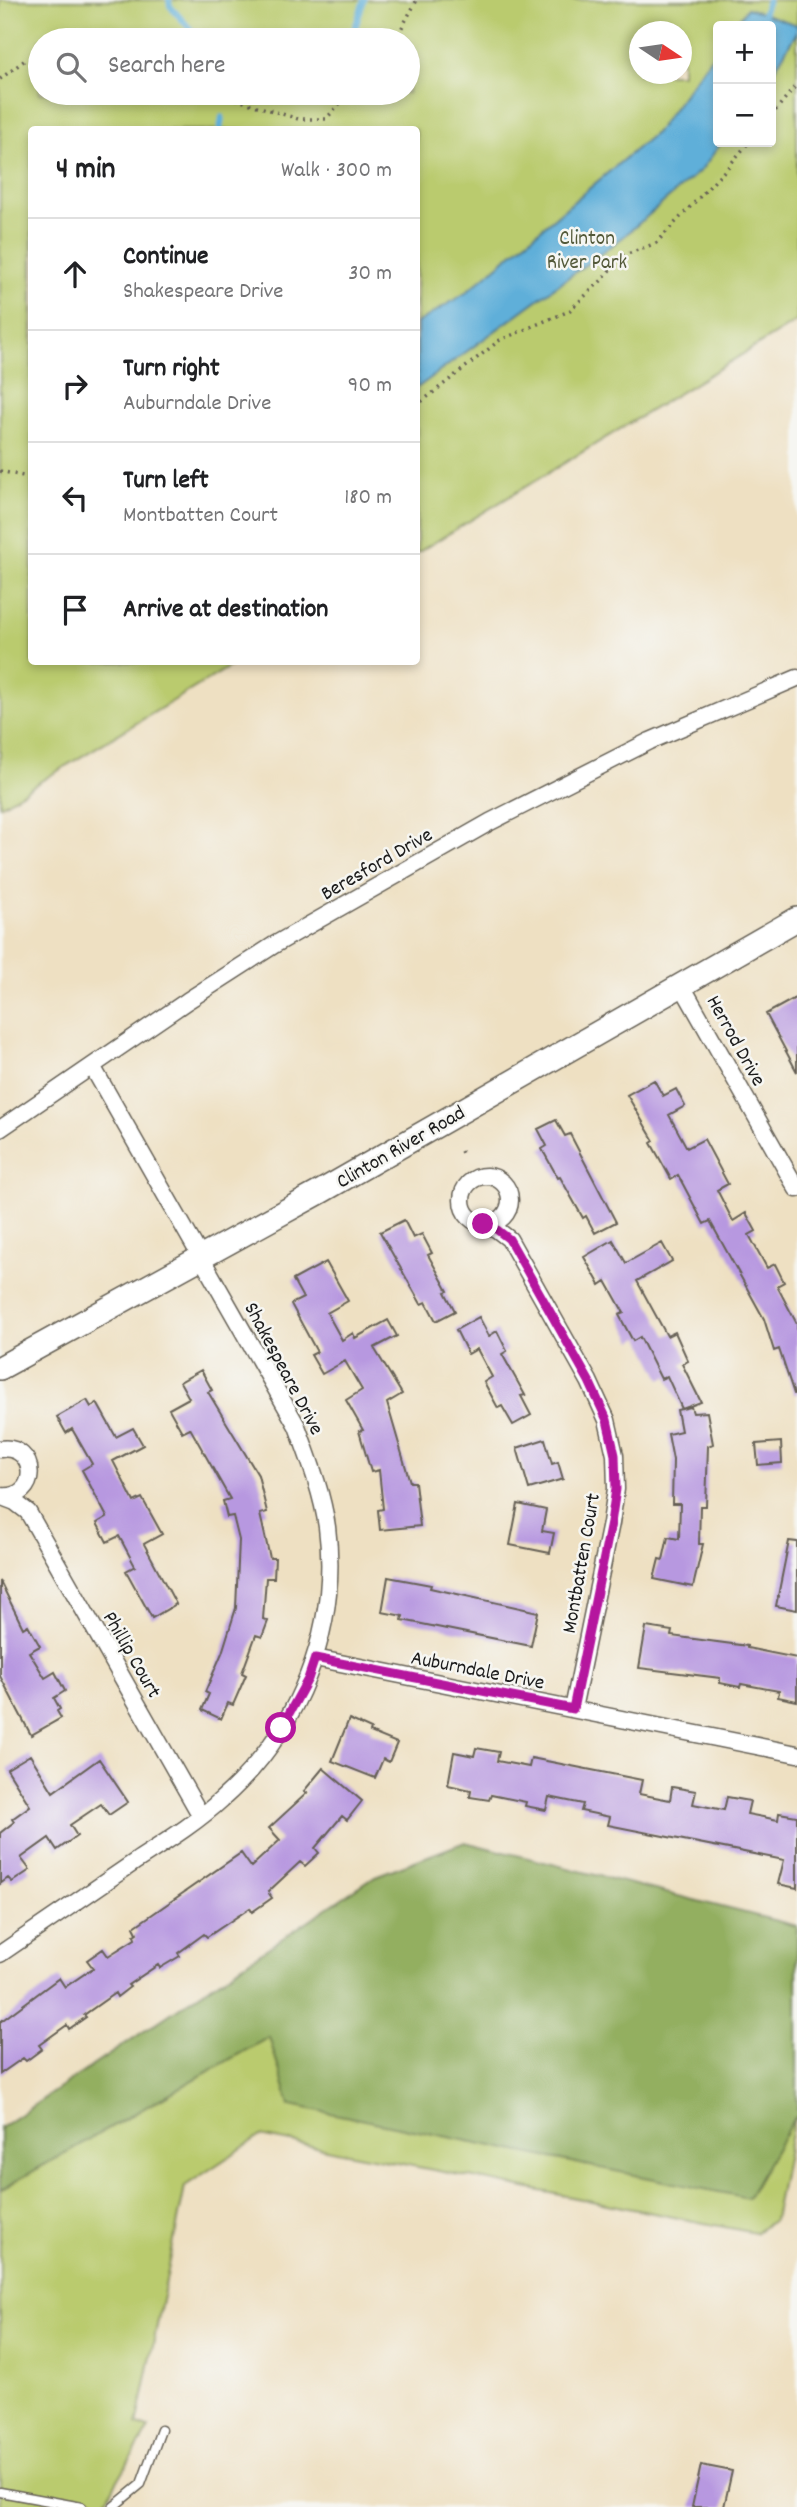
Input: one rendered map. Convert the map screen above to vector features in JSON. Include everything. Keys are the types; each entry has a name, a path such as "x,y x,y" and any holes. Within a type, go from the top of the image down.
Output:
{"street":[{"name":"Beresford Drive","path":"0,1129 274,945 490,822 650,741 797,678"},
{"name":"Clinton River Road","path":"0,1367 322,1191 797,919"},
{"name":"Herrod Drive","path":"681,984 797,1189"},
{"name":"Shakespeare Drive","path":"0,1954 201,1816 242,1780 262,1756 308,1679 321,1635 329,1580 327,1528 318,1483 297,1426 92,1066"},
{"name":"Montbatten Court","path":"509,1239 509,1192 499,1180 485,1175 470,1181 462,1195 464,1210 475,1222 496,1229 509,1239 589,1381 607,1420 615,1455 616,1489 611,1523 573,1709"},
{"path":"483,1224 498,1221 509,1209"},
{"path":"0,1449 13,1450 26,1458 29,1466 28,1512"},
{"path":"1,1497 18,1494 29,1482"},
{"path":"1,1497 15,1502 28,1512"},
{"name":"Phillip Court","path":"28,1512 201,1816"},
{"name":"Auburndale Drive","path":"315,1658 797,1754"}],"lane":[{"path":"113,2507 141,2484 160,2430"},
{"path":"0,2492 82,2507"}],"path":[{"path":"402,28 417,0"},
{"path":"0,79 28,60"},
{"path":"776,110 797,84"},
{"path":"254,105 298,119 326,119 338,105"},
{"path":"420,403 500,340 569,311 602,280 620,257 656,243 744,147"},
{"path":"0,471 28,477"},
{"path":"461,1151 464,1157"}],"green space":[{"name":"Clinton River Park","path":"0,0 797,0 797,321 420,551 420,126 28,126 28,665 232,665 0,806"},
{"path":"465,1842 797,1926 797,2119 794,2118 748,2198 290,2105 269,2037 0,2190 0,2128 375,1876"},
{"path":"269,2037 794,2118 774,2220 755,2233 260,2136 185,2186 137,2425 149,2428 102,2507 0,2507 0,2190"}],"water":[{"path":"747,8 797,25 797,32 776,67 776,21 738,21"},
{"path":"713,55 713,147 718,147 701,170 622,238 420,386 420,321 464,294 656,132"}],"building":[{"path":"797,997 797,1072 766,1014"},
{"path":"654,1080 663,1096 676,1089 685,1106 669,1115 687,1148 704,1139 728,1184 717,1190 733,1221 746,1213 756,1231 749,1235 767,1268 775,1264 784,1282 777,1286 797,1324 797,1394 794,1394 779,1349 774,1351 764,1319 710,1221 704,1224 678,1175 671,1179 651,1143 654,1141 627,1095"},
{"path":"556,1120 565,1136 570,1134 616,1222 595,1233 586,1216 583,1218 542,1149 547,1146 538,1129"},
{"path":"404,1220 413,1238 422,1234 432,1253 428,1255 448,1291 445,1292 455,1311 436,1321 426,1302 421,1304 380,1232"},
{"path":"613,1240 626,1263 662,1243 672,1261 637,1281 667,1336 675,1332 688,1361 682,1364 701,1402 682,1409 667,1376 661,1379 640,1337 633,1341 619,1315 624,1313 606,1281 600,1285 584,1257"},
{"path":"326,1262 348,1301 327,1313 342,1340 353,1333 355,1338 388,1320 397,1336 374,1348 402,1394 387,1403 410,1482 415,1482 420,1526 380,1530 378,1510 383,1509 379,1470 371,1472 359,1431 363,1430 346,1400 362,1390 345,1361 322,1374 311,1355 317,1352 291,1304 303,1298 293,1280"},
{"path":"479,1317 489,1336 497,1331 507,1351 502,1354 525,1395 521,1396 531,1415 513,1425 502,1406 498,1408 484,1382 492,1377 477,1349 468,1354 456,1330"},
{"path":"201,1370 212,1390 208,1392 258,1475 267,1512 260,1514 270,1558 275,1558 274,1578 266,1578 263,1619 268,1621 262,1637 256,1635 242,1673 246,1675 233,1705 228,1703 221,1719 202,1710 209,1694 205,1692 222,1653 236,1608 239,1540 233,1516 227,1517 223,1501 230,1499 190,1428 182,1432 169,1409 189,1398 180,1382"},
{"path":"87,1400 91,1407 97,1403 116,1437 133,1428 143,1445 113,1461 134,1502 142,1498 162,1534 144,1544 176,1604 152,1618 126,1571 135,1566 119,1536 107,1542 97,1523 107,1517 82,1470 92,1464 72,1429 66,1433 57,1417"},
{"path":"691,1407 693,1413 707,1412 713,1444 708,1446 706,1506 700,1506 699,1544 703,1544 693,1587 654,1579 659,1559 663,1560 668,1537 679,1539 680,1504 672,1504 673,1460 668,1434 681,1431 677,1410"},
{"path":"545,1439 552,1464 558,1462 563,1479 529,1489 517,1448"},
{"path":"781,1442 782,1463 758,1465 756,1444"},
{"path":"518,1504 546,1510 542,1531 554,1533 550,1553 510,1545"},
{"path":"789,1541 797,1542 797,1610 776,1606"},
{"path":"388,1577 538,1612 531,1646 402,1620 403,1616 382,1612"},
{"path":"0,1581 23,1628 28,1625 40,1646 29,1652 45,1678 55,1672 65,1691 54,1698 61,1718 31,1735 0,1676"},
{"path":"646,1627 672,1631 671,1636 747,1646 797,1658 797,1701 778,1697 779,1691 720,1683 720,1678 639,1668"},
{"path":"349,1719 371,1729 370,1732 397,1743 389,1762 383,1759 375,1778 332,1761"},
{"path":"476,1748 499,1752 497,1761 529,1767 531,1758 642,1780 639,1794 670,1800 672,1787 696,1791 693,1804 724,1810 727,1797 750,1801 747,1814 778,1820 779,1813 797,1816 797,1888 778,1884 784,1860 608,1825 610,1817 581,1811 583,1804 549,1797 546,1810 525,1806 526,1802 491,1795 489,1800 470,1797 471,1790 448,1785 454,1752 474,1756"},
{"path":"30,1755 53,1792 99,1759 128,1802 109,1815 101,1804 70,1825 77,1836 57,1850 49,1838 21,1858 30,1870 12,1882 8,1878 0,1884 0,1833 14,1822 12,1819 30,1806 7,1769"},
{"path":"323,1768 362,1801 347,1820 342,1816 315,1848 319,1853 305,1866 300,1862 268,1892 272,1898 252,1912 250,1908 207,1937 204,1934 178,1953 180,1956 160,1968 158,1965 128,1985 130,1987 117,1997 115,1993 69,2029 67,2025 39,2045 42,2049 26,2061 23,2058 0,2074 0,2022 59,1978 65,1987 93,1968 87,1960 103,1949 108,1956 135,1939 134,1935 137,1933 134,1927 241,1853 251,1867 280,1840 269,1828 307,1793 304,1791"},
{"path":"701,2465 732,2471 724,2507 692,2507"}],"waterway":[{"path":"169,0 170,6 189,28"},
{"path":"355,28 364,0"},
{"path":"763,14 768,0"},
{"path":"221,126 222,117"}],"route":[{"path":"281,1728 308,1679 315,1658 573,1709 611,1523 616,1489 615,1455 607,1420 589,1381 509,1239 496,1229 483,1224"}]}
